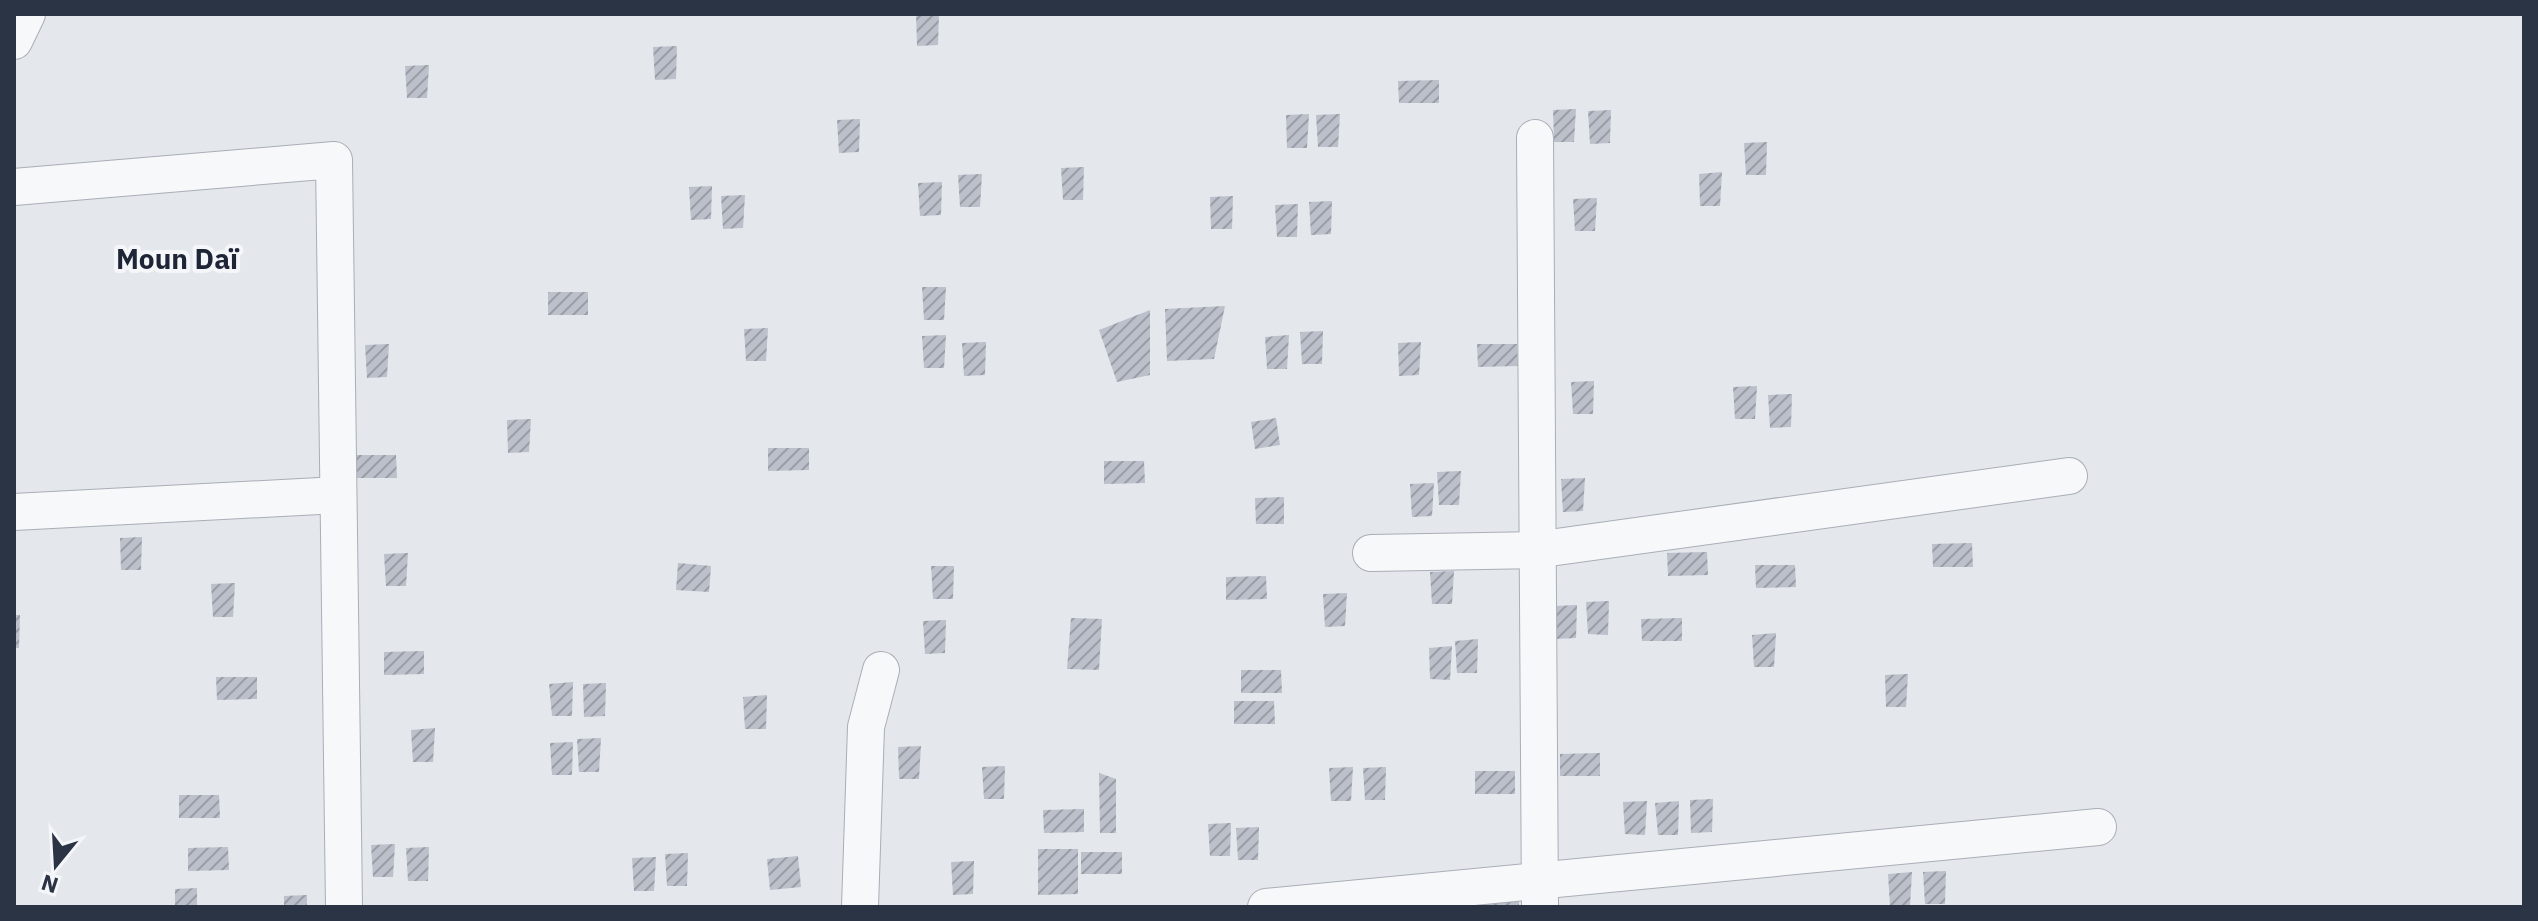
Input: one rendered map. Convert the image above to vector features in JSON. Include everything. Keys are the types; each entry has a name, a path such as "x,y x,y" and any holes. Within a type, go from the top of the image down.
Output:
{"street":[{"path":"14,41 27,14"},
{"path":"1535,138 1539,894"},
{"path":"14,187 334,160 344,907"},
{"path":"1371,553 1535,550 2069,476"},
{"path":"14,512 338,495"},
{"path":"860,907 866,727 881,670"},
{"path":"1266,907 1539,894 2098,827"}],"building":[{"path":"916,14 939,14 938,45 917,46"},
{"path":"677,46 676,79 655,80 653,47"},
{"path":"429,65 427,98 407,98 405,66"},
{"path":"1439,80 1439,103 1399,103 1398,81"},
{"path":"1576,109 1574,142 1554,142 1553,110"},
{"path":"1611,110 1610,143 1590,144 1588,111"},
{"path":"1309,114 1307,148 1287,148 1286,115"},
{"path":"1340,114 1338,147 1318,147 1316,115"},
{"path":"860,119 859,152 839,153 837,120"},
{"path":"1767,142 1766,175 1746,175 1744,143"},
{"path":"1084,167 1083,200 1063,200 1061,168"},
{"path":"1722,172 1720,206 1700,206 1699,174"},
{"path":"982,174 980,207 960,207 958,175"},
{"path":"942,182 941,215 920,216 918,183"},
{"path":"712,186 711,219 691,220 689,187"},
{"path":"745,195 743,228 723,229 721,196"},
{"path":"1233,196 1232,229 1211,229 1210,197"},
{"path":"1597,198 1595,231 1575,231 1573,199"},
{"path":"1332,201 1331,234 1311,235 1309,202"},
{"path":"1298,204 1297,237 1277,237 1275,205"},
{"path":"922,287 946,287 944,320 924,320"},
{"path":"548,292 588,292 588,315 548,315"},
{"path":"1225,306 1214,359 1167,361 1165,309"},
{"path":"1150,310 1150,375 1117,382 1099,330"},
{"path":"768,328 766,361 746,361 744,329"},
{"path":"1323,331 1322,364 1302,364 1300,332"},
{"path":"946,335 944,368 924,368 922,336"},
{"path":"1289,335 1287,369 1267,369 1265,337"},
{"path":"986,342 985,375 964,376 962,343"},
{"path":"1421,342 1419,375 1399,376 1398,343"},
{"path":"389,344 387,377 367,378 365,345"},
{"path":"1477,344 1517,344 1518,366 1478,367"},
{"path":"1594,381 1593,414 1573,414 1571,382"},
{"path":"1757,386 1755,419 1735,419 1733,387"},
{"path":"1792,394 1791,427 1770,428 1768,395"},
{"path":"1276,418 1280,445 1255,449 1251,422"},
{"path":"531,419 529,452 508,453 507,420"},
{"path":"768,448 809,448 809,470 768,471"},
{"path":"356,455 396,455 397,478 356,478"},
{"path":"1104,461 1144,461 1145,483 1104,484"},
{"path":"1461,471 1459,505 1439,505 1437,472"},
{"path":"1585,478 1583,511 1563,512 1561,479"},
{"path":"1434,483 1432,516 1412,517 1410,484"},
{"path":"1284,497 1284,524 1256,524 1255,498"},
{"path":"142,537 141,570 121,570 120,538"},
{"path":"1972,543 1973,567 1933,567 1932,544"},
{"path":"1707,552 1708,575 1668,576 1667,553"},
{"path":"408,553 406,586 386,586 384,554"},
{"path":"678,563 711,566 709,592 676,590"},
{"path":"1755,565 1795,565 1796,587 1756,588"},
{"path":"931,566 954,566 953,599 933,599"},
{"path":"1454,571 1452,604 1432,604 1430,572"},
{"path":"1266,576 1267,599 1226,600 1226,577"},
{"path":"235,583 233,617 213,617 211,584"},
{"path":"1347,593 1345,626 1325,627 1323,594"},
{"path":"1609,601 1608,635 1588,634 1586,602"},
{"path":"1577,605 1576,638 1556,639 1554,606"},
{"path":"14,615 20,615 19,648 14,648"},
{"path":"1071,618 1102,619 1099,670 1067,669"},
{"path":"1682,618 1682,641 1642,641 1641,619"},
{"path":"946,620 945,653 925,654 923,621"},
{"path":"1776,633 1774,667 1754,667 1752,635"},
{"path":"1478,639 1477,673 1457,673 1455,641"},
{"path":"1452,646 1450,680 1430,679 1429,648"},
{"path":"424,651 424,674 384,675 384,652"},
{"path":"1241,670 1281,670 1282,693 1241,693"},
{"path":"1908,674 1906,707 1886,707 1885,675"},
{"path":"216,677 257,677 257,699 217,700"},
{"path":"573,682 572,716 552,716 549,684"},
{"path":"606,683 605,716 584,717 583,684"},
{"path":"767,695 766,729 745,729 743,697"},
{"path":"1234,701 1274,701 1275,724 1234,724"},
{"path":"435,728 433,762 413,762 411,730"},
{"path":"601,738 599,772 579,772 577,739"},
{"path":"573,742 572,775 552,775 550,743"},
{"path":"921,746 919,779 899,779 898,747"},
{"path":"1600,753 1600,776 1560,776 1560,754"},
{"path":"1005,766 1004,799 984,799 982,767"},
{"path":"1353,767 1351,801 1331,801 1329,768"},
{"path":"1386,767 1385,800 1365,800 1363,768"},
{"path":"1475,771 1515,771 1515,794 1475,794"},
{"path":"1099,773 1116,779 1116,833 1100,833"},
{"path":"179,795 219,795 220,818 179,818"},
{"path":"1713,799 1712,832 1691,833 1690,800"},
{"path":"1647,801 1645,835 1625,834 1623,802"},
{"path":"1679,801 1678,835 1658,835 1655,803"},
{"path":"1084,809 1084,832 1044,833 1043,810"},
{"path":"1231,823 1230,856 1210,856 1208,824"},
{"path":"1259,827 1258,860 1238,860 1236,828"},
{"path":"395,844 393,877 373,877 371,845"},
{"path":"228,847 229,870 188,871 188,848"},
{"path":"429,847 428,881 408,881 406,848"},
{"path":"1038,849 1078,849 1078,894 1038,895"},
{"path":"1081,852 1122,852 1122,874 1081,874"},
{"path":"688,853 687,886 667,886 665,854"},
{"path":"798,856 801,887 770,890 767,859"},
{"path":"656,857 654,891 634,891 632,858"},
{"path":"974,861 973,894 953,895 951,862"},
{"path":"1946,871 1945,904 1925,904 1923,872"},
{"path":"1912,872 1910,906 1890,906 1888,874"},
{"path":"197,888 197,907 175,907 175,889"},
{"path":"307,895 307,907 284,907 284,896"},
{"path":"1519,901 1519,907 1479,907 1479,902"}],"district":[{"name":"Moun Daï","path":"177,259"}]}
